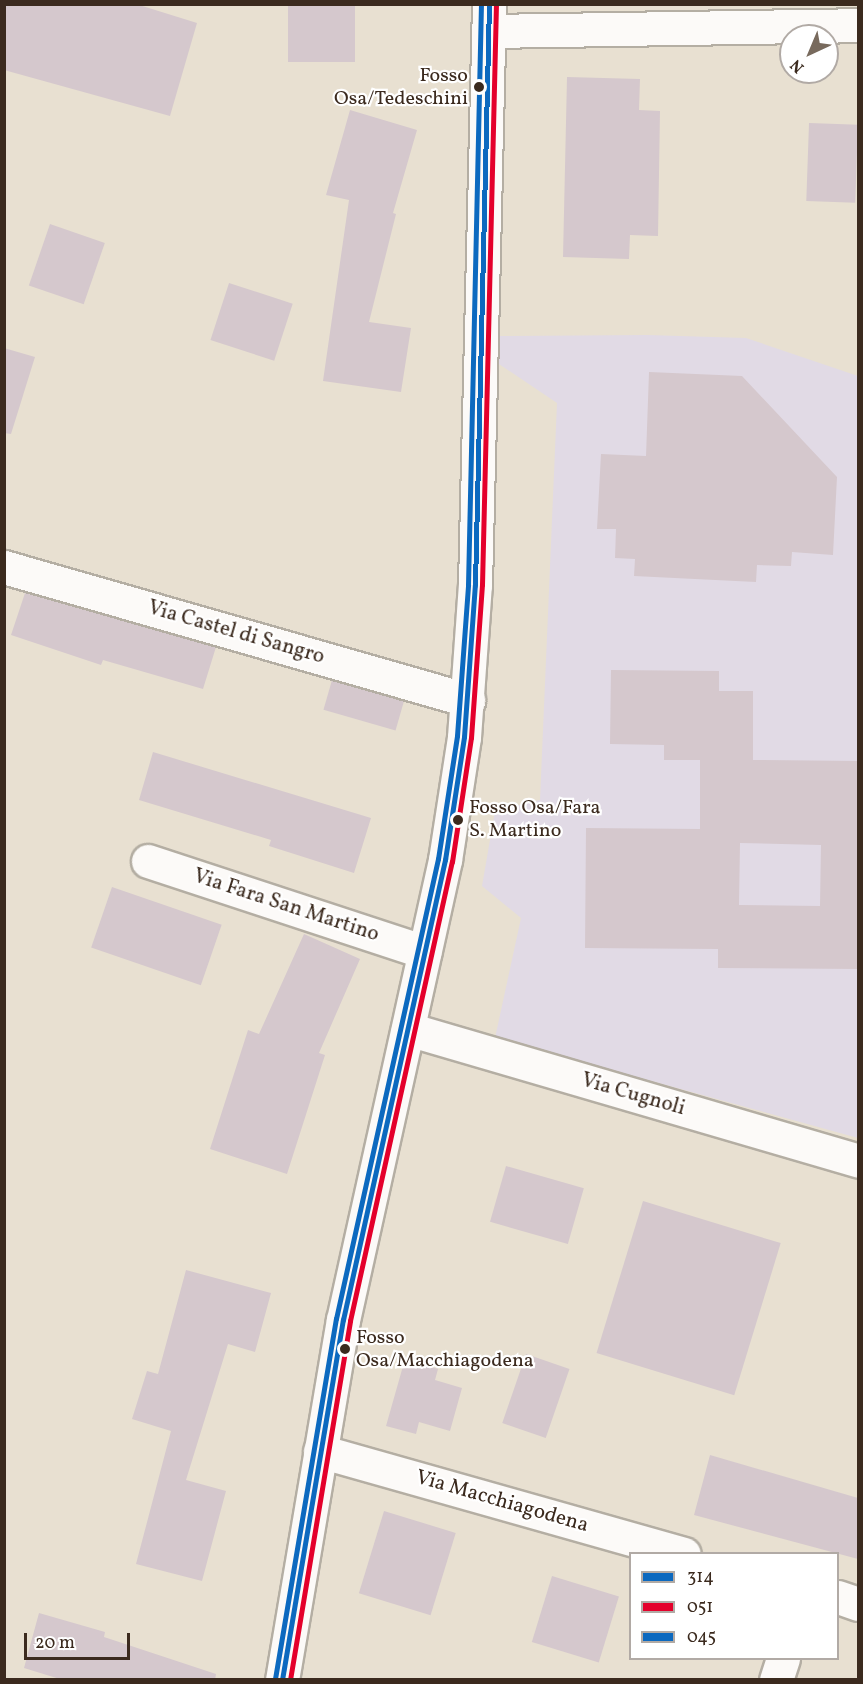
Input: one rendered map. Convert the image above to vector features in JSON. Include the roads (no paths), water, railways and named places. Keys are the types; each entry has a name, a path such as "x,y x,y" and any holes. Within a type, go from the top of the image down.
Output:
{"street":[{"path":"282,1680 353,1270 408,1029 452,818 468,700 475,585 488,18 858,25"},
{"name":"Via Castel di Sangro","path":"4,567 468,700"},
{"name":"Via Fara San Martino","path":"148,861 424,952"},
{"name":"Via Cugnoli","path":"408,1029 858,1161"},
{"name":"Via Macchiagodena","path":"320,1451 677,1552"},
{"path":"839,1598 858,1604"},
{"path":"776,1680 783,1660"}],"place":[{"name":"Fosso Osa/Tedeschini","path":"479,87"},
{"name":"Fosso Osa/Fara S. Martino","path":"458,820"},
{"name":"Fosso Osa/Macchiagodena","path":"345,1349"}]}
